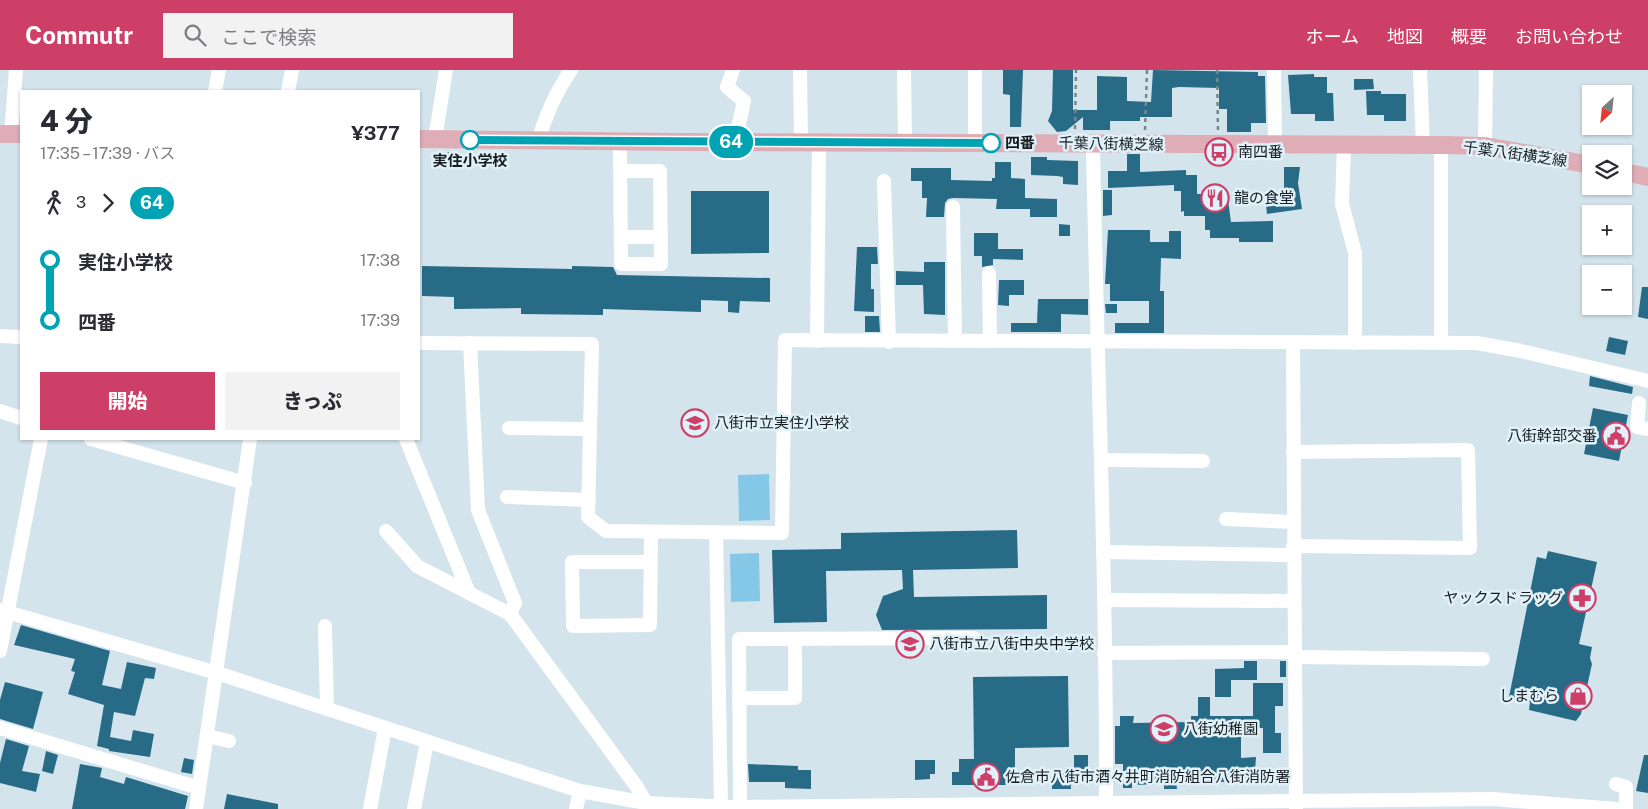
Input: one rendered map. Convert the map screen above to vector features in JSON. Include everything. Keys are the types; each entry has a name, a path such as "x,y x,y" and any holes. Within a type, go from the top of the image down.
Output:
{"main road":[{"name":"千葉八街横芝線","path":"427,139 620,142 1441,145 1485,146 1582,163"},
{"path":"1632,174 1648,177"}],"street":[{"path":"11,134 16,70"},
{"path":"214,90 219,70"},
{"path":"288,90 292,70"},
{"path":"427,139 446,70"},
{"path":"538,141 547,112 556,92 571,70"},
{"path":"733,70 727,87 744,101 734,142"},
{"path":"800,70 801,142"},
{"path":"904,70 905,143"},
{"path":"975,143 976,70"},
{"path":"1274,70 1275,145"},
{"path":"1420,70 1423,145"},
{"path":"1485,146 1486,70"},
{"path":"620,142 620,171 621,264 662,264 660,171 620,171"},
{"path":"817,341 819,142"},
{"path":"1093,144 1096,342 1102,460 1106,806"},
{"path":"1344,145 1342,204 1355,253 1355,343"},
{"path":"1441,145 1441,343"},
{"path":"884,181 889,342"},
{"path":"953,207 955,341"},
{"path":"621,237 661,237"},
{"path":"990,272 990,341"},
{"path":"0,336 20,337"},
{"path":"420,343 592,344 588,517 606,531 782,533 785,340 889,342 1477,343 1512,349 1648,381"},
{"path":"1293,342 1296,804"},
{"path":"470,343 478,510 515,603 510,614"},
{"path":"1640,403 1637,427 1648,429"},
{"path":"0,411 20,418"},
{"path":"509,428 590,429"},
{"path":"0,652 4,611 41,440"},
{"path":"94,440 245,483"},
{"path":"196,809 250,440"},
{"path":"406,440 469,593"},
{"path":"1102,552 1470,548 1468,450 1293,452"},
{"path":"1102,460 1203,461"},
{"path":"507,497 589,500"},
{"path":"1226,520 1293,522"},
{"path":"386,531 417,566 510,614 637,787 646,803"},
{"path":"650,562 572,562 573,626 650,626 651,532"},
{"path":"716,532 721,806"},
{"path":"1104,600 1294,601"},
{"path":"4,611 217,673 331,714 385,728 612,803 646,803 696,807 915,807 1296,804 1493,799 1616,809"},
{"path":"325,626 331,714"},
{"path":"740,806 739,639 974,638"},
{"path":"739,698 795,698 795,639"},
{"path":"1104,653 1294,654 1483,659"},
{"path":"0,728 199,788"},
{"path":"370,809 385,728"},
{"path":"207,736 229,741"},
{"path":"414,809 427,742"},
{"path":"1616,784 1626,786 1626,809"},
{"path":"576,809 580,791"}],"path":[{"path":"1075,143 1076,70"},
{"path":"1145,144 1147,70"},
{"path":"1217,70 1218,145"}],"water":[{"path":"769,474 770,520 739,521 738,475"},
{"path":"759,553 760,601 731,602 730,554"}],"building":[{"path":"1003,70 1023,70 1021,127 1010,127 1010,95 1003,94"},
{"path":"1053,70 1073,70 1073,110 1097,110 1097,76 1127,77 1127,101 1151,102 1153,70 1258,72 1258,76 1265,76 1266,123 1251,123 1251,132 1227,132 1227,109 1219,109 1219,88 1179,87 1172,88 1172,117 1140,117 1140,121 1110,121 1110,130 1083,130 1083,117 1066,131 1057,132 1048,121 1052,111"},
{"path":"1314,74 1314,77 1327,77 1327,93 1333,93 1334,121 1315,121 1315,114 1291,114 1288,75"},
{"path":"1354,79 1373,79 1374,89 1354,90"},
{"path":"1366,91 1381,91 1381,94 1406,94 1406,121 1384,121 1384,115 1367,115"},
{"path":"1127,154 1140,154 1140,172 1186,170 1186,175 1197,175 1197,194 1227,193 1231,222 1273,221 1273,242 1239,242 1239,238 1210,238 1210,230 1205,230 1205,216 1184,216 1184,211 1181,212 1181,191 1174,191 1174,185 1108,188 1108,171 1127,171"},
{"path":"1031,157 1047,157 1047,160 1078,161 1078,185 1063,184 1063,177 1031,175"},
{"path":"995,162 1011,162 1011,178 1025,179 1025,198 1057,199 1057,217 1030,217 1030,209 996,209 997,199 953,198 948,199 945,203 944,217 926,217 927,198 922,198 922,181 911,181 911,168 951,168 951,180 992,181 992,178 995,178"},
{"path":"1284,167 1300,167 1298,183 1302,209 1267,214 1265,195 1284,193"},
{"path":"1103,190 1112,190 1112,215 1103,216"},
{"path":"691,191 769,191 769,253 691,254"},
{"path":"1059,224 1070,225 1070,236 1059,236"},
{"path":"1108,230 1150,230 1150,242 1169,242 1169,231 1181,231 1181,259 1161,258 1160,291 1164,291 1164,333 1115,333 1115,323 1149,323 1149,301 1110,301 1110,284 1105,284"},
{"path":"974,233 998,233 998,249 1023,249 1023,260 993,259 993,265 982,267 982,256 974,256"},
{"path":"857,247 877,247 878,264 871,264 871,289 874,289 874,312 854,311"},
{"path":"924,262 945,262 945,315 924,314 923,285 896,285 896,271 924,272"},
{"path":"422,266 572,269 572,266 613,267 617,275 770,278 770,302 740,301 739,313 728,312 728,301 701,300 701,312 603,309 603,315 521,314 521,308 454,309 454,297 422,296"},
{"path":"999,280 1024,280 1024,295 1009,295 1009,306 998,305"},
{"path":"1642,287 1648,287 1648,319 1638,317"},
{"path":"1038,299 1088,299 1088,315 1061,314 1061,332 1011,332 1011,323 1037,323"},
{"path":"1105,304 1117,304 1117,313 1106,313"},
{"path":"865,316 879,316 880,332 865,332"},
{"path":"1609,337 1628,341 1625,355 1606,351"},
{"path":"1590,376 1633,387 1632,394 1589,386"},
{"path":"1593,408 1628,415 1619,461 1584,454"},
{"path":"1017,530 1018,568 913,570 914,597 1047,595 1047,629 882,630 876,615 883,596 903,589 902,570 826,571 827,622 774,623 772,550 841,549 841,533"},
{"path":"1548,551 1597,562 1579,644 1592,647 1590,658 1592,664 1581,714 1576,721 1529,710 1530,702 1509,697 1537,557 1546,559"},
{"path":"21,625 110,651 102,685 121,689 127,662 156,668 154,679 145,678 135,716 114,712 110,737 131,741 133,730 154,734 150,757 109,751 109,749 97,746 104,705 68,694 75,672 71,671 75,659 14,645"},
{"path":"1244,661 1257,661 1257,680 1231,680 1231,697 1215,697 1215,669 1244,668"},
{"path":"1280,661 1286,661 1286,677 1280,677"},
{"path":"1068,676 1069,747 1015,748 1015,785 952,785 952,772 959,772 959,759 974,759 973,677"},
{"path":"5,682 43,692 33,729 0,719 0,700"},
{"path":"1253,683 1283,683 1283,706 1275,706 1275,733 1281,733 1281,753 1263,753 1263,728 1241,728 1241,758 1256,757 1255,772 1287,772 1287,782 1176,782 1177,789 1164,789 1164,785 1160,784 1132,785 1132,788 1123,788 1123,764 1115,764 1115,726 1120,726 1120,716 1134,716 1133,723 1191,722 1191,716 1198,716 1198,697 1210,697 1210,716 1253,716"},
{"path":"6,739 29,746 22,771 40,774 36,792 0,783 0,763"},
{"path":"46,751 58,755 53,774 42,771"},
{"path":"1074,755 1088,755 1088,775 1074,775"},
{"path":"1644,755 1648,755 1648,793 1636,791"},
{"path":"184,758 194,760 192,774 181,772"},
{"path":"915,760 935,760 935,774 930,774 930,779 915,780"},
{"path":"80,764 102,768 100,777 124,784 126,777 188,796 185,809 72,809"},
{"path":"748,764 798,766 798,770 811,770 811,789 785,788 785,782 749,782"},
{"path":"1052,772 1070,772 1071,789 1052,789"},
{"path":"227,794 278,804 278,809 224,809"}],"bus line":[{"name":"64","path":"470,140 991,143"}],"place":[{"name":"実住小学校","path":"470,140"},
{"name":"四番","path":"991,143"},
{"name":"南四番","path":"1219,152"},
{"name":"龍の食堂","path":"1215,198"},
{"name":"八街市立実住小学校","path":"695,423"},
{"name":"八街幹部交番","path":"1616,436"},
{"name":"ヤックスドラッグ","path":"1582,598"},
{"name":"八街市立八街中央中学校","path":"910,644"},
{"name":"しまむら","path":"1578,696"},
{"name":"八街幼稚園","path":"1164,729"},
{"name":"佐倉市八街市酒々井町消防組合八街消防署","path":"986,777"}]}
